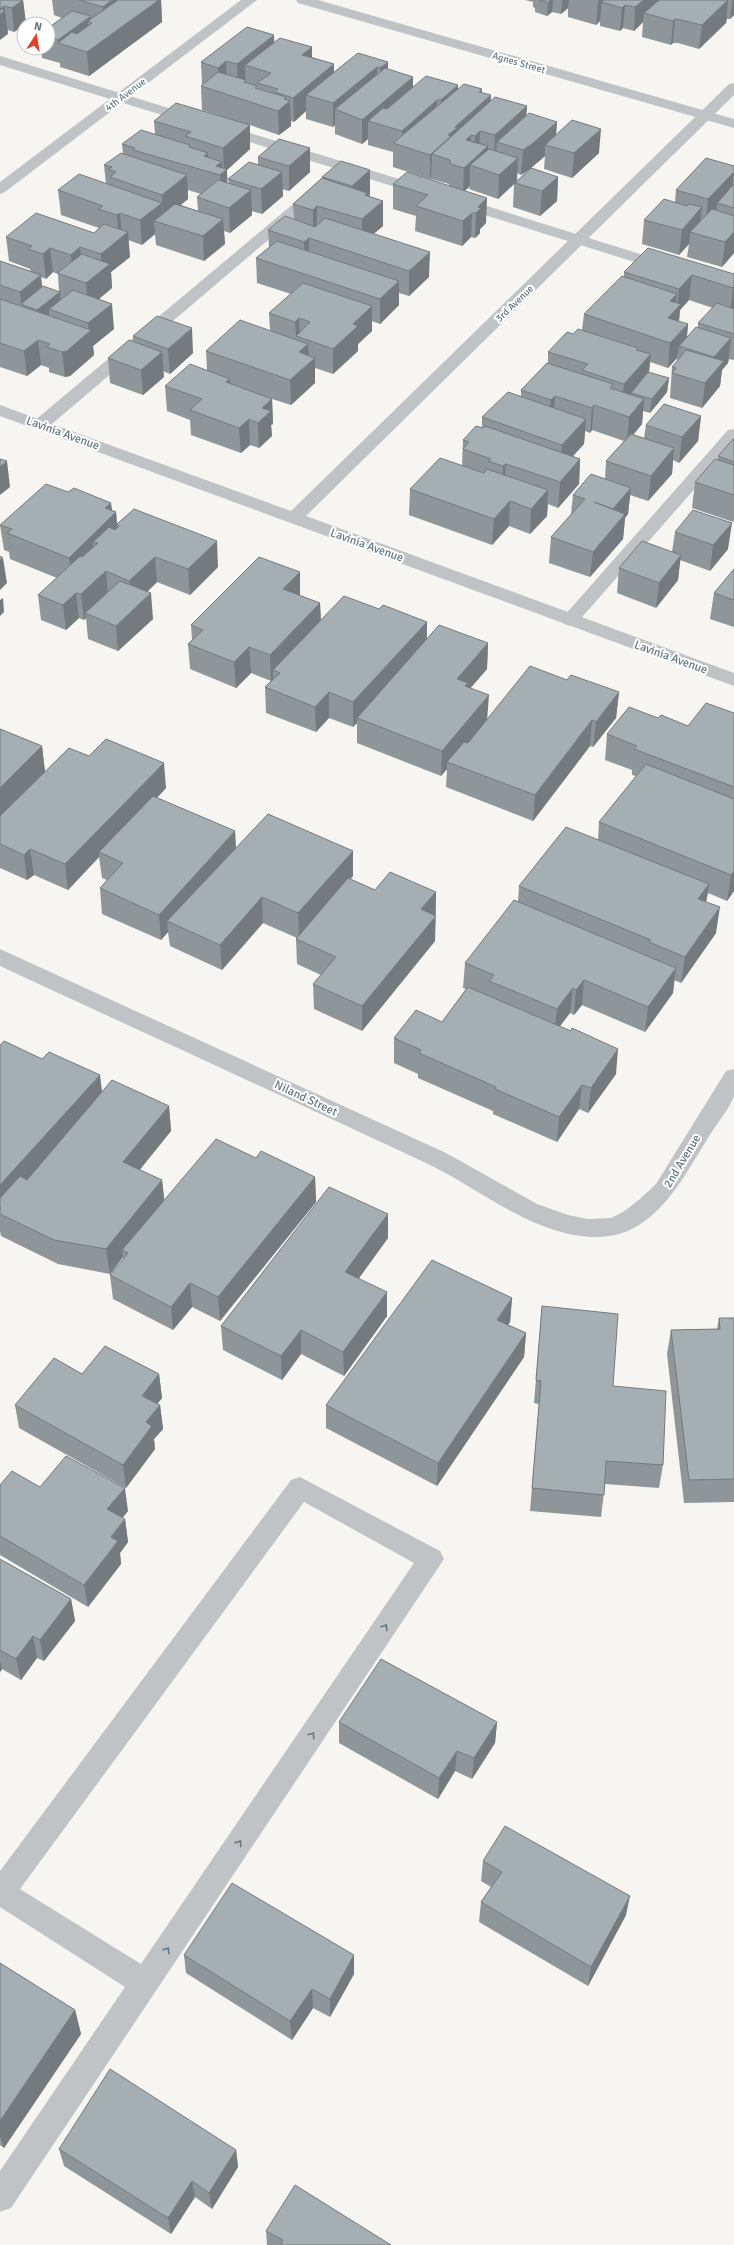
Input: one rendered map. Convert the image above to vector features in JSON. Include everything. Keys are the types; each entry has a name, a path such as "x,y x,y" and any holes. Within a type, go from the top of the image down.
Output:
{"street":[{"name":"4th Avenue","path":"0,189 250,0"},
{"name":"Agnes Street","path":"303,0 734,124"},
{"path":"0,60 682,272"},
{"name":"3rd Avenue","path":"294,518 734,87"},
{"path":"40,425 346,167"},
{"name":"Lavinia Avenue","path":"0,410 734,680"},
{"path":"570,620 734,434"},
{"name":"Niland Street","path":"0,957 440,1161 542,1216 566,1225 591,1229 612,1226"},
{"name":"2nd Avenue","path":"612,1226 636,1218 664,1190 734,1077"},
{"path":"0,2197 145,1983 431,1559 300,1488 1,1892 145,1983"}],"building":[{"path":"0,0 23,0 12,8 4,6 0,9"},
{"path":"79,0 112,0 103,7"},
{"path":"118,0 159,0 87,52 58,43 72,32 77,34 92,23 88,21"},
{"path":"539,0 551,0 548,3"},
{"path":"604,0 644,0 635,7 625,5 622,8 602,2"},
{"path":"659,0 728,0 702,25 675,19 673,21 644,13"},
{"path":"0,9 5,10 0,15"},
{"path":"72,11 91,16 58,40 56,39 56,22"},
{"path":"247,27 274,35 237,64 226,61 218,68 201,62"},
{"path":"280,38 312,47 302,55 334,64 293,98 275,92 278,89 257,83 271,73 245,65"},
{"path":"358,53 388,62 380,68 377,67 333,103 306,95"},
{"path":"385,68 413,77 362,120 335,109"},
{"path":"218,72 246,80 244,82 257,86 255,88 286,97 284,99 290,101 278,111 201,86"},
{"path":"426,76 458,85 441,100 437,100 402,131 368,121 383,108 387,109"},
{"path":"464,84 482,89 479,92 491,95 455,127 457,128 448,135 451,136 430,155 393,143"},
{"path":"495,97 527,106 495,135 480,131 475,136 471,135 466,140 488,146 464,168 450,164 450,160 432,154"},
{"path":"176,103 250,125 223,148 185,136 191,132 154,121"},
{"path":"529,113 557,122 523,150 497,142"},
{"path":"572,120 601,129 574,153 545,145"},
{"path":"141,130 190,145 189,147 208,153 204,156 222,162 216,166 227,169 220,175 133,150 135,148 122,144"},
{"path":"279,139 310,148 289,166 258,157"},
{"path":"489,149 518,158 499,175 470,165"},
{"path":"121,153 187,175 162,195 110,177 116,172 108,169 112,167 104,165"},
{"path":"706,158 734,166 734,172 708,199 676,190"},
{"path":"341,161 370,170 352,186 322,177"},
{"path":"249,162 282,172 261,189 228,179"},
{"path":"531,168 558,177 542,191 515,183"},
{"path":"407,172 487,198 478,207 481,208 476,213 472,213 463,221 416,206 428,195 393,184"},
{"path":"79,174 162,203 140,220 120,213 117,215 98,209 103,206 58,190"},
{"path":"322,178 367,193 365,195 383,201 362,219 317,206 313,210 293,204"},
{"path":"218,180 251,190 229,208 197,197"},
{"path":"734,184 734,208 717,203"},
{"path":"664,199 687,206 689,204 702,207 682,230 644,220"},
{"path":"175,204 223,219 203,236 154,221"},
{"path":"712,209 734,216 734,232 725,242 690,232"},
{"path":"36,213 94,233 104,224 128,232 101,254 80,247 71,255 50,248 43,254 28,249 32,246 6,237"},
{"path":"285,216 315,227 325,218 430,252 409,271 309,238 304,242 268,230"},
{"path":"277,241 399,281 380,299 256,258"},
{"path":"648,248 734,274 734,286 733,288 692,275 679,289 624,272"},
{"path":"82,254 110,264 86,283 57,273"},
{"path":"0,261 41,275 20,292 0,285"},
{"path":"622,276 677,294 670,301 681,304 668,318 688,324 670,343 584,314"},
{"path":"303,283 372,306 353,324 358,326 333,349 296,336 310,322 299,318 295,322 269,313"},
{"path":"43,286 60,292 37,310 21,304"},
{"path":"73,290 112,304 88,323 49,309"},
{"path":"0,299 91,330 67,351 62,352 47,347 50,344 38,340 24,351 0,343"},
{"path":"717,303 734,309 734,334 698,323"},
{"path":"157,316 192,328 168,349 133,336"},
{"path":"240,320 308,344 299,352 315,358 290,380 206,351"},
{"path":"696,327 731,338 714,357 679,346"},
{"path":"578,329 638,348 636,350 651,354 624,384 582,370 588,364 548,352 567,332 573,334"},
{"path":"129,340 162,352 141,370 108,358"},
{"path":"686,350 724,361 705,383 672,373 676,368 672,367"},
{"path":"547,363 613,384 610,388 644,399 629,417 594,405 592,408 555,396 551,400 521,390"},
{"path":"190,364 230,379 226,382 272,399 262,408 271,411 258,423 249,419 239,428 190,410 202,399 165,386"},
{"path":"648,372 669,378 652,399 631,393"},
{"path":"508,392 586,419 562,445 482,417"},
{"path":"664,404 701,416 682,437 646,425"},
{"path":"476,426 483,428 485,426 580,459 560,482 506,464 503,466 488,461 491,459 463,449 469,442 463,440"},
{"path":"631,434 674,448 651,476 606,461"},
{"path":"734,438 734,462 718,456"},
{"path":"440,458 484,473 487,469 548,490 531,509 510,501 494,519 410,489"},
{"path":"0,459 7,461 0,467"},
{"path":"715,459 734,465 734,495 695,482"},
{"path":"591,474 631,488 613,509 594,502 625,514 593,552 551,537 585,499 573,495"},
{"path":"46,484 68,492 74,488 111,503 105,508 116,512 69,558 7,533 12,529 0,525"},
{"path":"134,509 217,541 188,569 155,557 129,581 106,571 81,594 76,593 63,605 38,595 80,556 82,557 98,543 93,542 109,527 115,530 119,526 117,524"},
{"path":"693,510 732,523 713,545 675,532"},
{"path":"642,541 681,555 659,583 619,568"},
{"path":"259,557 300,572 283,589 320,603 270,655 249,647 234,662 188,644 203,630 191,625"},
{"path":"734,569 734,600 714,593"},
{"path":"120,581 151,593 116,626 85,613"},
{"path":"344,596 379,609 383,605 427,622 353,702 329,692 315,707 265,687 280,673 273,670"},
{"path":"439,625 488,643 457,679 468,683 465,686 489,695 442,751 357,718"},
{"path":"530,666 567,680 571,675 619,692 596,722 592,720 535,795 447,762 464,742 468,743"},
{"path":"706,703 734,713 734,787 634,749 637,746 607,734 629,707 658,718 661,715 688,726"},
{"path":"0,729 42,746 0,788"},
{"path":"106,739 164,763 65,864 30,849 24,855 0,844 0,816 69,748 89,756"},
{"path":"646,764 734,799 734,871 731,875 599,822"},
{"path":"153,796 235,831 159,915 100,888 123,863 99,852"},
{"path":"268,814 353,851 298,913 262,897 220,945 167,921"},
{"path":"566,827 709,884 698,899 720,907 685,957 649,942 651,940 519,886"},
{"path":"390,872 436,892 421,909 436,916 362,1006 313,984 336,957 296,939 348,878 375,890"},
{"path":"514,900 676,968 648,1007 584,980 576,990 573,988 557,1009 489,981 494,975 465,963"},
{"path":"468,987 571,1031 572,1028 618,1049 591,1088 582,1085 559,1117 419,1053 421,1050 394,1038 416,1010 442,1022"},
{"path":"4,1041 42,1059 49,1052 100,1075 0,1185 0,1045"},
{"path":"112,1080 169,1106 123,1162 162,1180 106,1249 54,1240 0,1214 0,1198 20,1176 27,1180"},
{"path":"216,1139 256,1158 261,1151 315,1177 218,1297 190,1283 171,1307 110,1275 128,1253 122,1250"},
{"path":"329,1187 388,1214 345,1272 387,1292 343,1352 301,1330 281,1356 221,1326"},
{"path":"432,1260 512,1298 497,1320 526,1333 438,1463 326,1405"},
{"path":"542,1306 618,1314 613,1386 666,1391 663,1465 606,1461 604,1495 532,1488 541,1381 536,1380"},
{"path":"719,1318 734,1318 734,1479 689,1480 671,1330 720,1329"},
{"path":"105,1346 159,1374 142,1396 160,1405 146,1422 152,1426 123,1465 15,1405 54,1358 82,1374"},
{"path":"66,1456 125,1488 107,1509 125,1519 111,1537 118,1541 84,1585 0,1536 0,1485 12,1471 40,1487"},
{"path":"0,1559 71,1599 40,1640 33,1636 16,1659 0,1650"},
{"path":"381,1659 497,1722 474,1758 457,1751 439,1778 339,1722"},
{"path":"505,1826 630,1896 591,1967 481,1902 502,1872 483,1861"},
{"path":"232,1883 354,1955 330,1999 312,1989 290,2021 184,1955"},
{"path":"0,1963 75,2010 0,2121"},
{"path":"110,2069 236,2150 209,2193 192,2181 168,2218 59,2149"},
{"path":"295,2185 391,2245 281,2245 283,2240 266,2231"}]}
